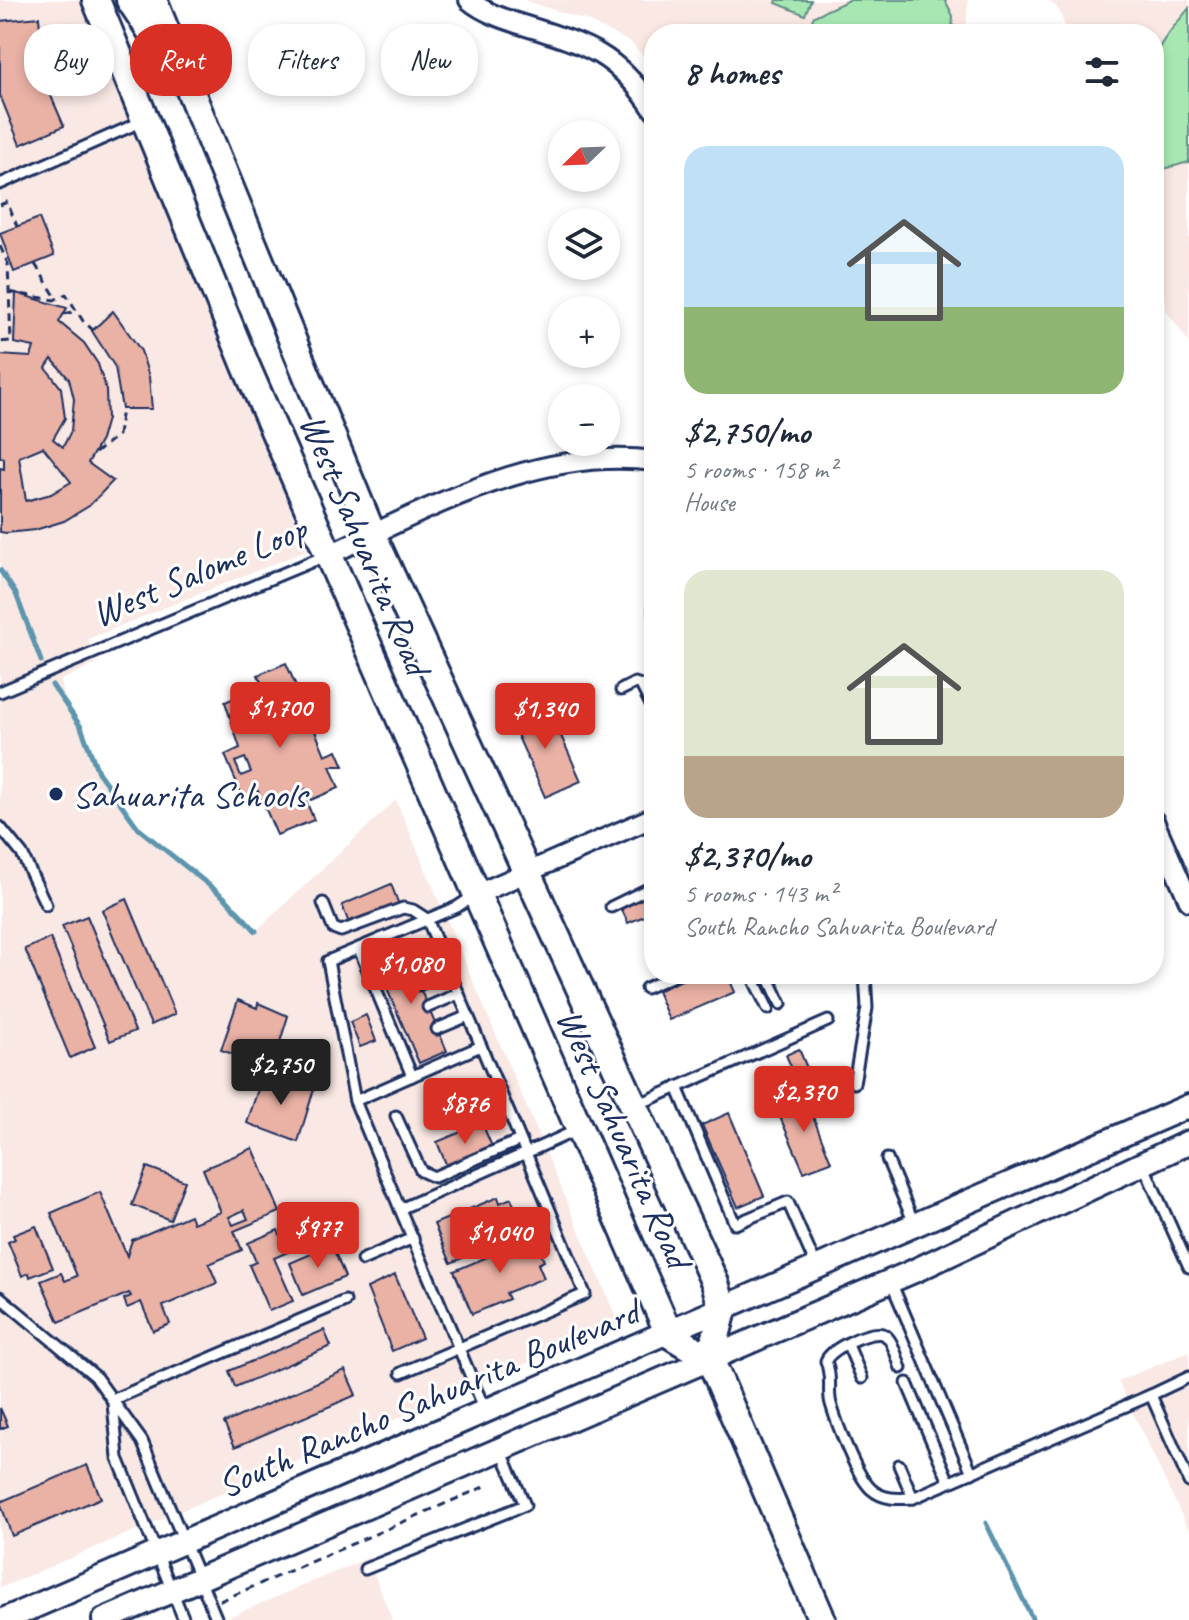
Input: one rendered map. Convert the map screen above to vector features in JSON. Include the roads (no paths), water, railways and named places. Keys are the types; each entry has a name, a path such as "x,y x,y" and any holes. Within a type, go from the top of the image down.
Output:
{"main road":[{"name":"West Sahuarita Road","path":"96,0 246,366 669,1334"},
{"name":"West Sahuarita Road","path":"148,0 184,77 372,534 525,874 635,1106 715,1283 723,1310"},
{"path":"710,1359 723,1310"},
{"path":"669,1334 710,1359 822,1620"}],"street":[{"path":"469,0 509,21 566,38 616,62 644,95"},
{"name":"West Salome Loop","path":"328,555 504,478 550,464 611,457 644,460"},
{"path":"475,895 644,821"},
{"path":"1164,844 1189,901"},
{"name":"South Rancho Sahuarita Boulevard","path":"3,1620 485,1410 818,1270 1189,1106"},
{"name":"South Rancho Sahuarita Boulevard","path":"104,1620 200,1579 507,1464 710,1359 891,1282 1189,1142"}],"lane":[{"path":"0,184 147,120"},
{"name":"West Salome Loop","path":"0,692 328,555"},
{"path":"621,690 635,683 641,685 644,691"},
{"path":"0,827 22,854 46,905"},
{"path":"611,907 644,891"},
{"path":"475,895 328,961 355,1101 485,1410"},
{"path":"323,903 333,928 341,931 403,908 427,919 585,1294 401,1373"},
{"path":"359,949 386,999 395,1021 399,1046 412,1076"},
{"path":"409,963 440,950"},
{"path":"418,985 449,972"},
{"path":"646,988 655,984"},
{"path":"756,984 768,1009"},
{"path":"772,984 781,1004"},
{"path":"854,1083 867,1008 866,984"},
{"path":"428,1007 458,994"},
{"path":"437,1029 468,1016"},
{"path":"635,1106 828,1021"},
{"path":"399,1046 410,1041"},
{"path":"355,1101 481,1046"},
{"path":"677,1087 735,1224 788,1202 818,1270"},
{"path":"396,1116 421,1171 434,1177 520,1140"},
{"path":"400,1209 579,1129"},
{"path":"887,1159 916,1227"},
{"path":"1143,1163 1189,1267"},
{"path":"362,1260 413,1238"},
{"path":"891,1282 972,1473"},
{"path":"0,1297 95,1376 142,1441 217,1620"},
{"path":"112,1400 345,1301"},
{"path":"901,1368 889,1338 883,1334 874,1334 827,1356 832,1378 829,1400 860,1473 871,1490 891,1499 913,1498 1189,1377"},
{"path":"848,1345 862,1378"},
{"path":"907,1383 949,1482"},
{"path":"1151,1395 1189,1482"},
{"path":"112,1400 118,1458 184,1620"},
{"path":"365,1569 525,1505 507,1464"},
{"path":"899,1465 913,1498"}],"waterway":[{"path":"0,570 16,594 41,661"},
{"path":"52,685 81,727 98,772 139,829 225,898 256,931"},
{"path":"986,1523 1033,1620"}],"place":[{"name":"Sahuarita Schools","path":"56,794"}]}
